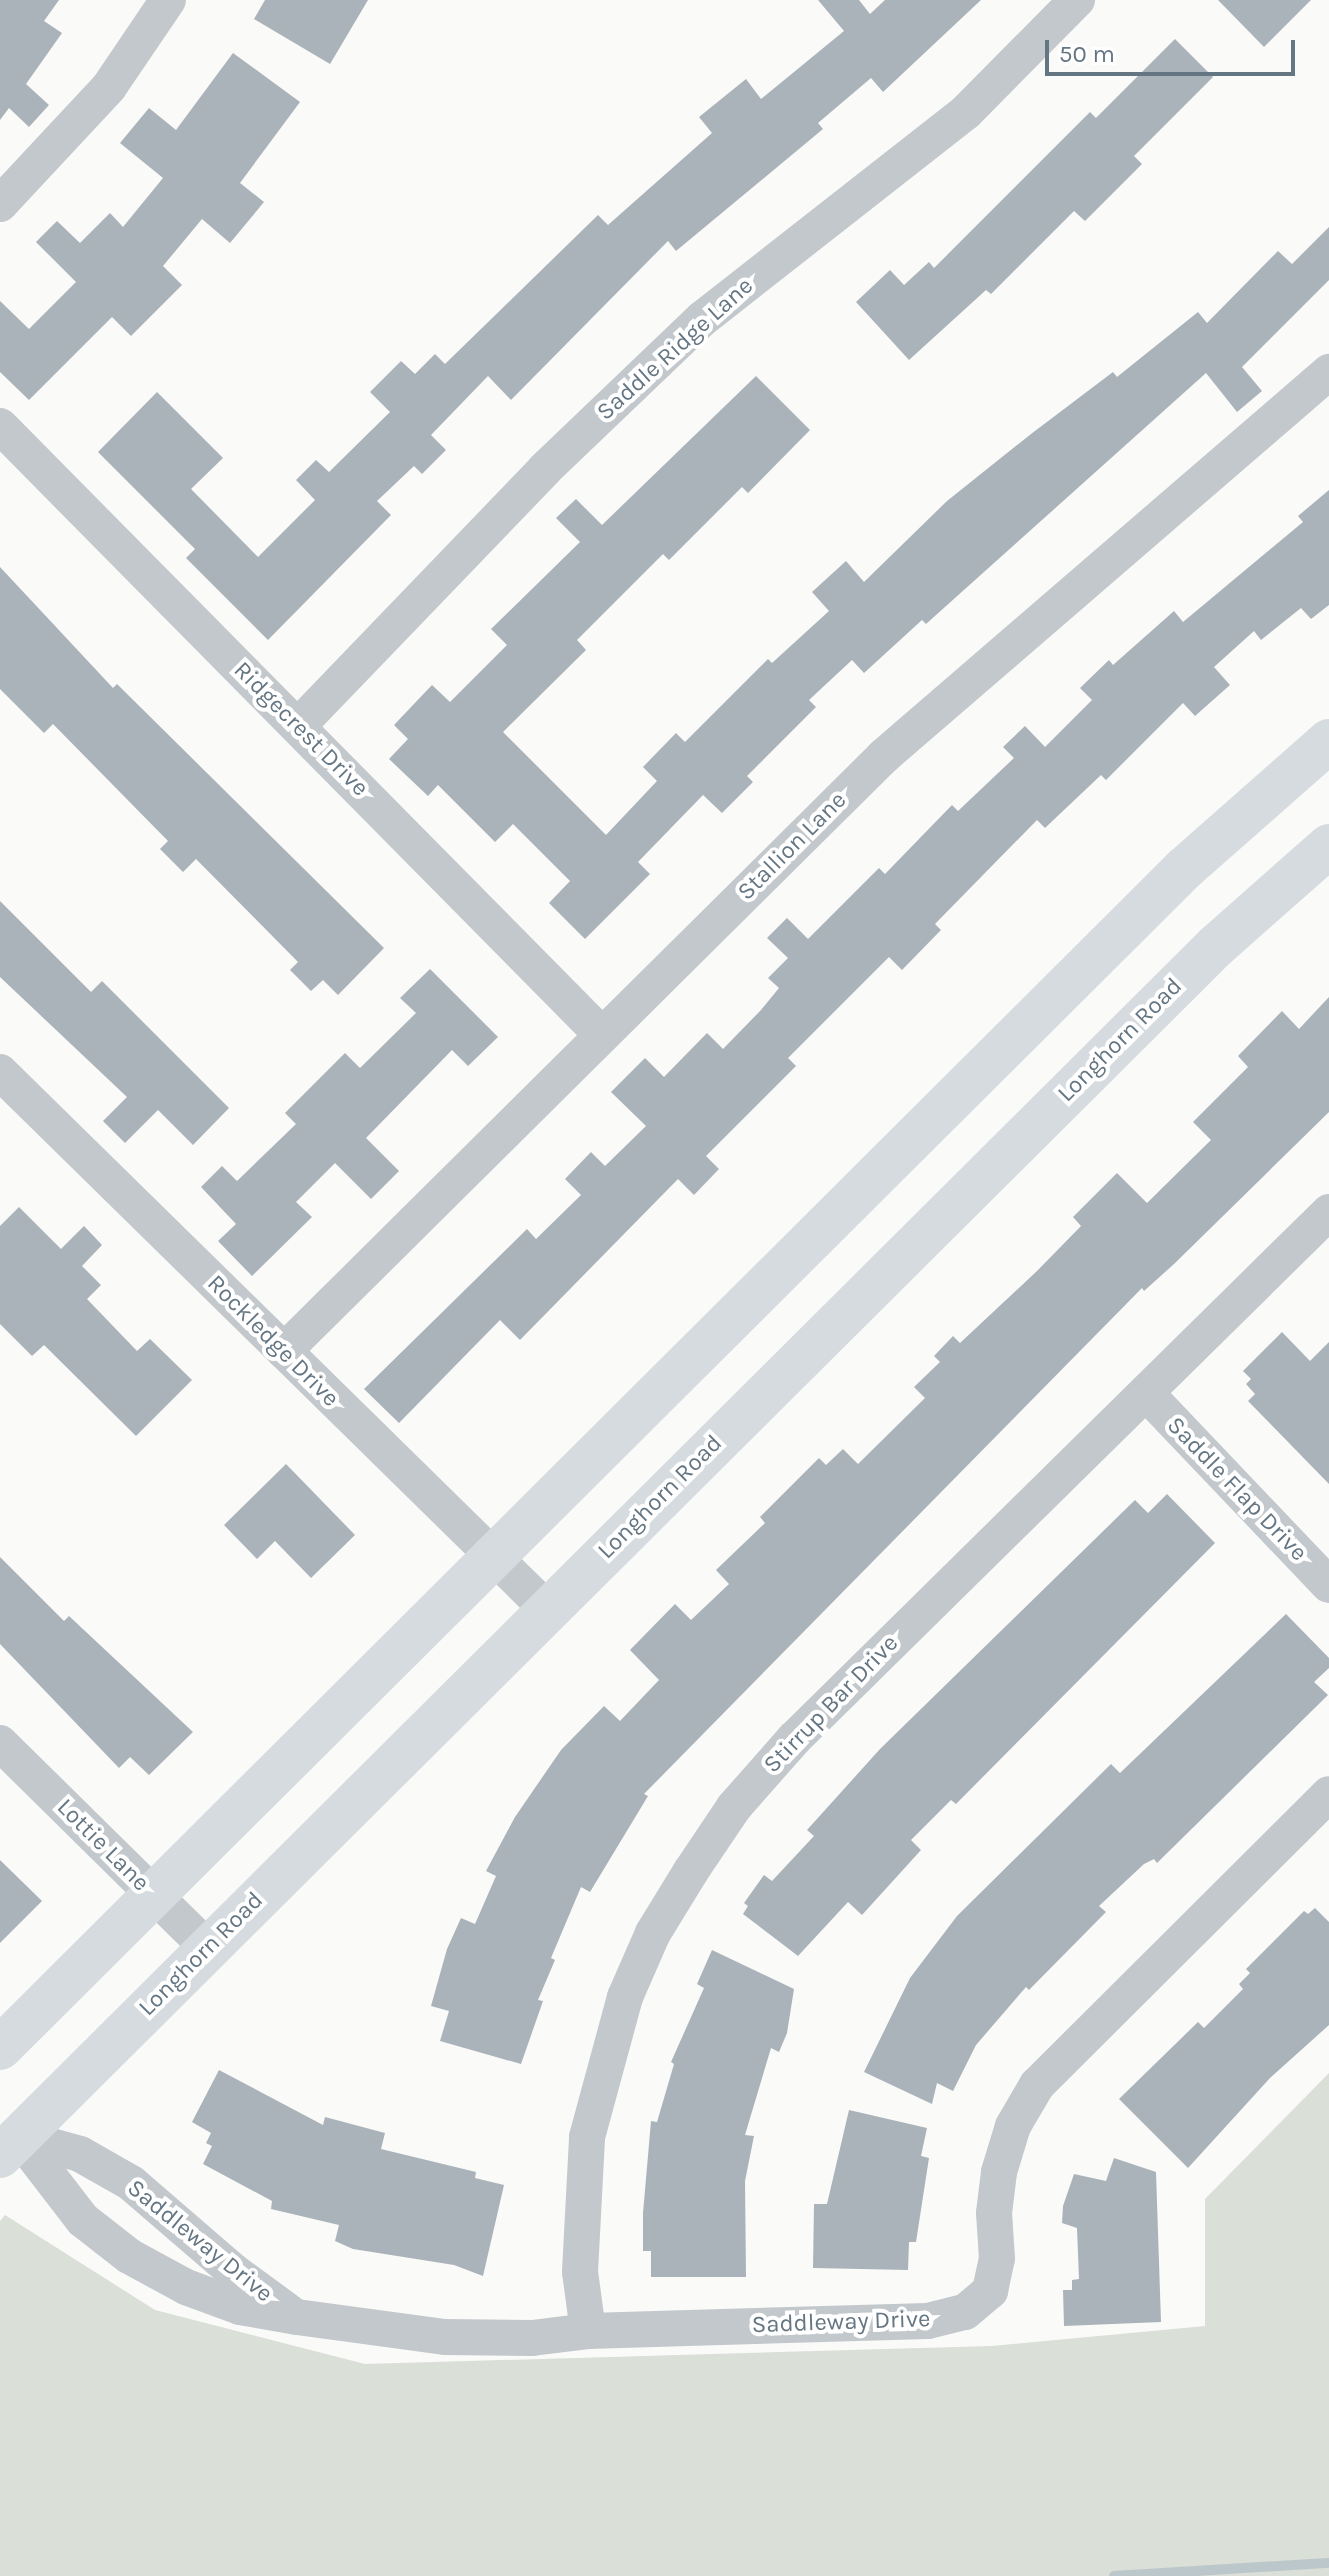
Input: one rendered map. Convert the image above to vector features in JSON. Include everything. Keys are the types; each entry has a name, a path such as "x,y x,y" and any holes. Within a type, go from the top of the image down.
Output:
{"main road":[{"path":"0,2048 1185,868 1329,741"},
{"name":"Longhorn Road","path":"10,2147 207,1947 1216,946 1329,846"}],"street":[{"path":"0,204 109,87 168,0"},
{"name":"Saddle Ridge Lane","path":"298,726 545,469 702,319 966,112 1077,0"},
{"name":"Stallion Lane","path":"284,1351 884,756 1329,372"},
{"name":"Ridgecrest Drive","path":"0,426 601,1034"},
{"name":"Rockledge Drive","path":"0,1072 547,1609"},
{"name":"Stirrup Bar Drive","path":"588,2331 580,2272 587,2137 625,1997 653,1933 734,1807 794,1739 1329,1212"},
{"name":"Saddle Flap Drive","path":"1146,1393 1329,1585"},
{"name":"Lottie Lane","path":"0,1743 207,1947"},
{"name":"Saddleway Drive","path":"10,2147 83,2220 129,2256 186,2287 240,2307 297,2317 445,2337 532,2338 588,2331 928,2321 965,2312 990,2291 997,2259 994,2213 999,2172 1013,2126 1037,2085 1329,1794"},
{"name":"Saddleway Drive","path":"10,2147 80,2154 131,2183 233,2271 297,2317"}],"shaded area":[{"path":"1329,2073 1329,2576 0,2576 0,2221 5,2215 155,2310 365,2364 992,2346 1205,2326 1205,2199"}],"building":[{"path":"0,0 59,0 44,21 62,33 26,84 49,105 29,127 9,108 0,120"},
{"path":"265,0 368,0 330,64 254,19"},
{"path":"818,0 859,0 870,14 885,0 981,0 883,92 871,78 818,123 823,129 676,251 668,241 511,400 488,376 431,435 446,450 422,474 414,466 377,501 391,515 268,640 186,558 195,549 98,452 157,392 223,458 191,489 258,557 315,500 296,480 316,460 329,472 390,412 370,392 401,361 415,374 435,354 445,364 598,215 608,225 712,133 699,117 746,79 761,99 844,31"},
{"path":"1218,0 1311,0 1264,47"},
{"path":"1175,39 1213,77 1134,156 1142,164 1085,221 1074,211 991,294 986,290 909,360 856,302 890,270 904,285 929,262 934,268 1090,112 1096,118"},
{"path":"233,53 300,102 240,183 264,202 230,243 202,219 163,266 182,285 131,336 112,317 29,400 0,372 0,301 29,329 76,282 36,242 57,221 80,243 110,213 123,227 163,178 120,143 149,108 176,130"},
{"path":"1329,227 1329,280 1242,367 1262,391 1237,412 1206,373 926,624 922,620 864,673 852,660 809,700 816,707 747,776 753,782 722,813 703,795 638,862 650,874 585,939 549,903 570,881 513,824 495,842 438,785 428,796 389,759 408,739 394,725 432,685 450,702 507,645 491,629 580,542 556,518 576,499 602,525 756,376 810,430 748,493 742,487 669,560 663,554 577,640 586,650 503,732 606,835 657,781 643,767 676,733 685,742 768,659 772,663 829,611 812,592 846,561 864,582 947,501 1031,434 1113,372 1117,377 1198,312 1207,323 1278,251 1292,264"},
{"path":"1329,490 1329,605 1311,619 1301,608 1261,640 1254,631 1214,667 1230,685 1195,716 1183,703 1106,780 1101,775 1045,828 1037,820 935,924 941,930 902,970 889,957 788,1058 796,1066 706,1156 719,1169 694,1195 678,1179 520,1340 500,1320 399,1423 364,1389 527,1229 536,1239 581,1195 565,1179 591,1152 605,1166 646,1126 611,1092 645,1058 664,1077 707,1033 723,1049 761,1010 779,988 768,978 788,958 767,938 787,918 808,939 879,868 885,874 952,805 958,811 1014,758 1003,747 1025,726 1045,747 1092,700 1080,688 1109,660 1113,665 1174,611 1183,622 1303,522 1298,516"},
{"path":"0,567 113,688 117,684 384,948 338,995 323,980 311,991 290,970 298,962 196,859 183,872 160,849 168,841 53,724 44,733 0,689"},
{"path":"0,901 91,992 102,981 229,1108 193,1145 158,1110 125,1143 103,1121 127,1097 0,977"},
{"path":"430,969 498,1037 468,1066 452,1050 366,1138 399,1171 371,1199 335,1163 296,1202 312,1217 252,1276 218,1241 236,1224 201,1187 222,1166 237,1181 296,1124 285,1113 345,1053 360,1068 416,1013 400,998"},
{"path":"1329,997 1329,1112 1174,1264 1144,1291 1142,1288 644,1794 648,1796 590,1892 581,1887 551,1958 555,1960 538,2000 543,2001 521,2064 440,2041 449,2011 431,2006 447,1949 461,1918 475,1924 496,1876 486,1871 515,1817 561,1750 604,1706 620,1721 659,1680 630,1650 675,1604 691,1620 729,1584 716,1570 765,1523 760,1517 819,1458 826,1465 843,1449 858,1464 925,1398 914,1387 940,1362 934,1356 953,1336 960,1343 1037,1271 1081,1226 1073,1217 1117,1173 1147,1203 1211,1140 1193,1122 1248,1067 1238,1056 1282,1011 1299,1029"},
{"path":"19,1207 61,1249 84,1226 102,1245 82,1266 101,1285 87,1299 137,1351 150,1339 192,1380 136,1436 44,1345 32,1356 0,1324 0,1226"},
{"path":"1282,1332 1310,1361 1329,1342 1329,1484 1248,1401 1255,1394 1246,1384 1251,1379 1243,1371"},
{"path":"286,1464 355,1535 311,1578 275,1541 257,1559 224,1525"},
{"path":"1167,1494 1215,1543 956,1804 951,1800 911,1840 921,1850 862,1915 848,1902 798,1956 743,1914 748,1906 744,1903 764,1875 772,1881 814,1836 807,1830 880,1749 1135,1500 1148,1513"},
{"path":"0,1557 64,1621 69,1616 193,1732 149,1775 130,1757 119,1768 0,1644"},
{"path":"1286,1614 1329,1658 1329,1668 1314,1682 1328,1695 1157,1863 1154,1859 1144,1864 1099,1906 1106,1912 1029,1990 1026,1987 976,2045 953,2091 937,2083 932,2104 864,2072 910,1978 957,1916 1111,1764 1120,1773"},
{"path":"0,1860 42,1901 0,1943"},
{"path":"1315,1908 1329,1922 1329,2025 1270,2078 1188,2168 1119,2099 1198,2022 1204,2028 1243,1989 1239,1984 1250,1973 1246,1969 1304,1911 1308,1914"},
{"path":"712,1950 794,1989 787,2033 779,2052 771,2048 745,2135 754,2136 745,2181 746,2277 651,2277 651,2251 643,2251 643,2213 651,2121 657,2122 674,2064 671,2062 704,1988 697,1984"},
{"path":"219,2070 323,2125 325,2117 385,2133 381,2149 476,2172 475,2178 504,2185 483,2276 454,2265 353,2249 335,2241 339,2225 271,2209 272,2201 203,2164 212,2146 206,2143 211,2133 192,2122"},
{"path":"849,2110 927,2128 921,2156 929,2158 916,2242 909,2242 908,2270 813,2268 814,2204 827,2204"},
{"path":"1114,2158 1156,2172 1161,2322 1064,2326 1063,2290 1072,2290 1072,2280 1079,2279 1077,2228 1062,2223 1063,2206 1074,2174 1106,2181"}],"waterway":[{"path":"1114,2576 1329,2563"}]}
